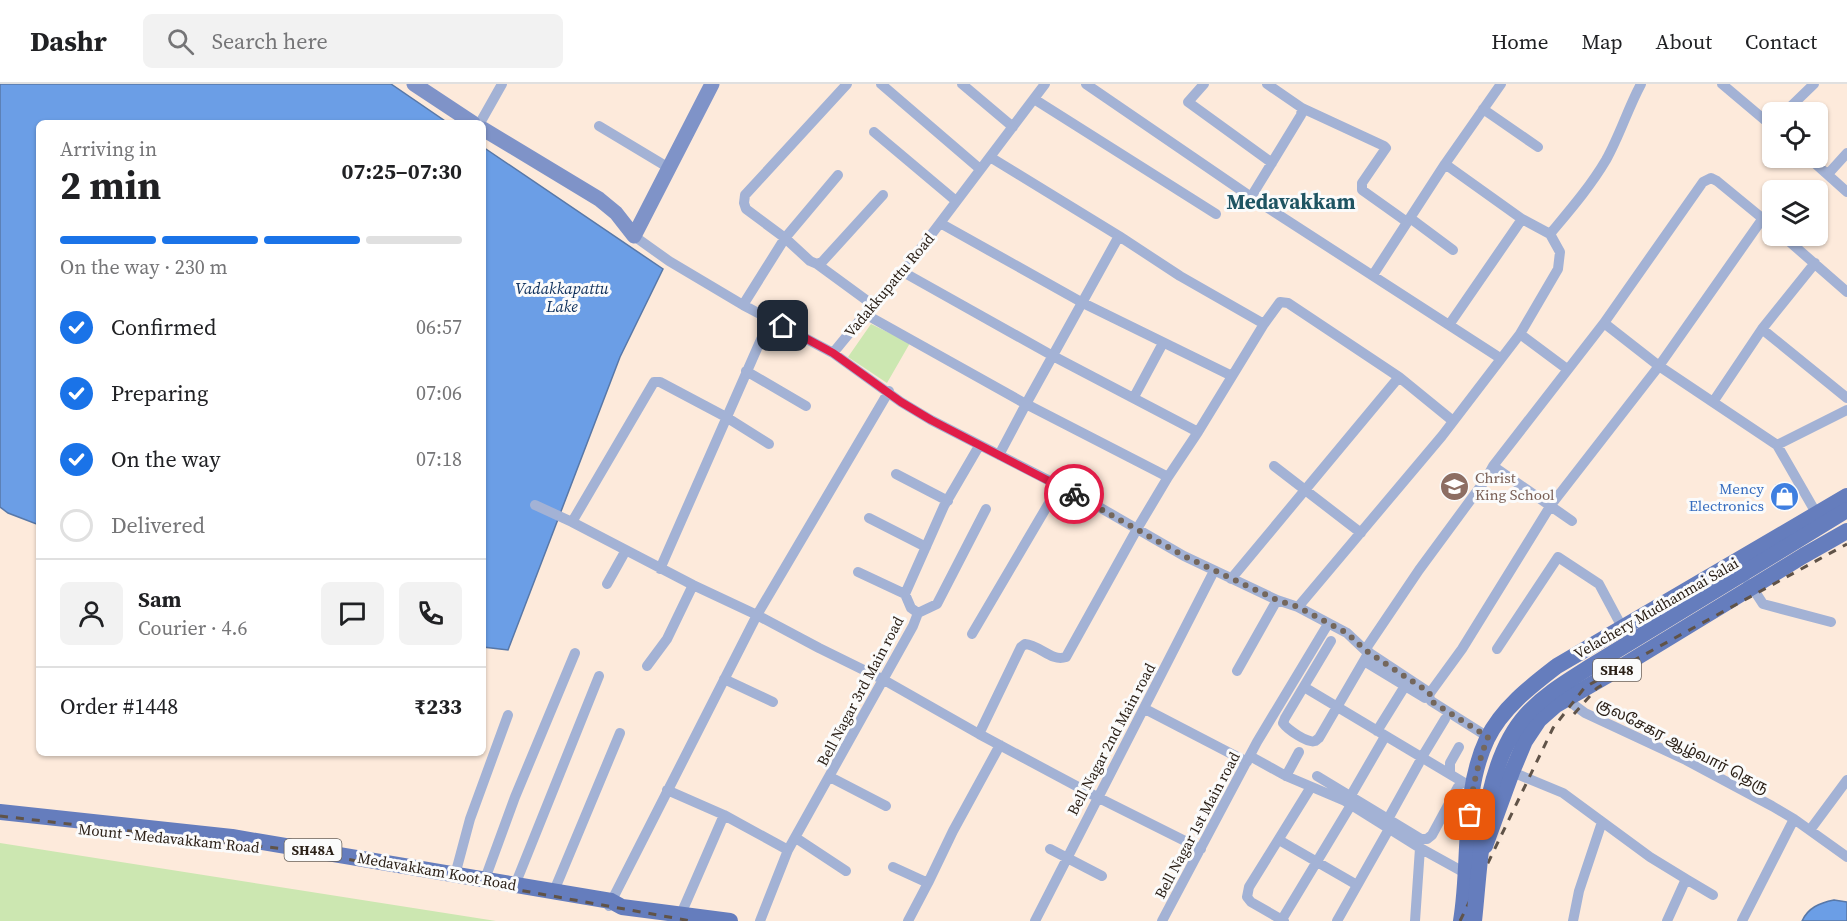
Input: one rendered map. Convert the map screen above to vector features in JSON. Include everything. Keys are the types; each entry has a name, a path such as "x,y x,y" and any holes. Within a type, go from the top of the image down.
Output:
{"main road":[{"name":"Velachery Mudhanmai Salai","path":"1465,919 1467,790 1488,737 1516,700 1557,666 1847,496"},
{"path":"1465,919 1490,793 1508,743 1525,717 1551,692 1588,668 1847,510"},
{"name":"Velachery Mudhanmai Salai","path":"1465,919 1488,838 1512,772 1525,741 1539,720 1556,705 1847,531"},
{"path":"1516,700 1539,720"},
{"name":"Medavakkam Koot Road","path":"0,812 232,837 554,891 614,905 730,921"},
{"name":"Mount - Medavakkam Road","path":"0,819 302,852 614,905"}],"street":[{"path":"482,120 502,84"},
{"path":"634,236 712,84"},
{"path":"847,84 745,195 744,203 746,209 785,238 810,261 873,305"},
{"path":"881,84 980,169"},
{"path":"962,84 1013,127"},
{"name":"Vadakkupattu Road","path":"833,353 903,272 1045,84"},
{"path":"1086,84 1251,197 1500,358"},
{"path":"1204,84 1188,102 1272,163"},
{"path":"1267,84 1302,108 1384,146 1386,148 1362,183 1362,190 1453,250"},
{"path":"1373,275 1445,164 1501,84"},
{"path":"1550,234 1590,186 1607,157 1641,84"},
{"path":"1722,84 1735,88 1762,115"},
{"path":"1795,102 1814,84"},
{"path":"421,86 468,120"},
{"path":"1034,99 1216,214"},
{"path":"1251,197 1301,115 1302,108"},
{"path":"1483,109 1538,147"},
{"path":"598,126 669,168"},
{"path":"486,131 599,199 616,213 634,236 669,261 743,305 833,353 889,391 901,402 931,420 1059,486 1167,547 1231,579 1298,607 1347,633 1366,654 1405,686 1428,695"},
{"path":"874,132 956,201"},
{"path":"1828,174 1847,153"},
{"path":"990,157 1180,276 1264,324"},
{"path":"1298,607 1453,421 1520,334 1558,269 1560,252 1550,234 1522,219 1445,164"},
{"path":"1821,168 1847,192"},
{"path":"743,305 785,238 838,175"},
{"path":"1331,641 1283,723 1287,729 1310,742 1315,741 1419,570 1493,466 1604,322 1703,182 1711,178 1762,217"},
{"path":"817,264 822,262 884,195"},
{"path":"1449,325 1522,219"},
{"path":"1428,695 1462,649 1551,505 1659,366 1762,219"},
{"path":"940,223 1083,303 1232,376"},
{"path":"999,455 1119,236"},
{"path":"1795,246 1847,292"},
{"path":"1713,402 1762,329 1815,263"},
{"path":"903,272 1053,356 1198,432"},
{"path":"979,734 1021,647 1031,644 1055,658 1066,657 1168,477 1280,302 1288,303 1399,376 1453,421"},
{"path":"865,314 1026,404 1168,477"},
{"path":"660,569 770,319"},
{"path":"1604,322 1659,366 1778,445 1830,540"},
{"path":"1762,329 1847,398"},
{"path":"1520,334 1567,369"},
{"path":"1134,397 1163,343"},
{"path":"746,371 806,406"},
{"path":"1231,579 1399,376"},
{"path":"572,522 654,382 660,382 726,417 770,444"},
{"path":"614,905 667,790 757,615 889,391"},
{"path":"1778,445 1847,410"},
{"path":"858,572 905,594 948,501 979,446"},
{"path":"1274,466 1361,534"},
{"path":"1493,466 1572,521"},
{"path":"896,474 948,501"},
{"path":"972,634 1059,486"},
{"path":"535,505 884,680 979,734 1201,849"},
{"path":"918,613 937,604 986,509"},
{"path":"869,518 926,547"},
{"path":"607,584 626,550"},
{"path":"1497,649 1558,557 1599,584 1622,627"},
{"path":"1725,568 1752,587 1763,604 1831,622"},
{"name":"Bell Nagar 2nd Main road","path":"1035,921 1214,571"},
{"path":"647,666 667,639 693,585"},
{"name":"Bell Nagar 3rd Main road","path":"760,921 788,850 913,626 918,613 911,608 905,594"},
{"path":"1237,670 1277,600"},
{"name":"Bell Nagar 1st Main road","path":"1162,921 1257,742 1328,624"},
{"path":"485,879 515,797 575,653"},
{"path":"1366,654 1428,695 1431,701 1488,737"},
{"path":"515,885 599,676"},
{"path":"724,680 772,702"},
{"path":"1314,782 1249,887 1247,897 1251,902 1282,920 1351,801 1380,735 1405,686"},
{"path":"1304,687 1467,790"},
{"name":"குலசேகர ஆழ்வார் தெரு","path":"1566,699 1585,713 1686,760 1794,819 1847,856"},
{"path":"1145,709 1286,776 1314,782 1351,801 1388,824 1420,848 1467,874"},
{"path":"455,875 470,819 508,715"},
{"path":"1345,716 1380,735"},
{"path":"1337,921 1420,760 1445,719"},
{"path":"554,891 620,733"},
{"path":"908,921 953,831 1000,745"},
{"path":"1450,774 1450,763 1459,747"},
{"path":"1286,776 1299,752"},
{"path":"1420,760 1450,774 1467,790"},
{"path":"1512,772 1563,793 1650,857 1713,895"},
{"path":"830,777 886,806"},
{"path":"1810,830 1847,780"},
{"path":"667,790 724,815 788,850"},
{"path":"1388,824 1421,839 1427,839 1432,836 1467,790"},
{"path":"681,914 724,815"},
{"path":"1742,921 1794,819"},
{"path":"1573,921 1579,891 1602,822"},
{"path":"796,838 846,871"},
{"path":"1279,840 1357,885"},
{"path":"1415,921 1420,848"},
{"path":"1050,849 1102,876"},
{"path":"893,867 928,883"},
{"path":"1667,921 1686,879"}],"green space":[{"path":"871,324 910,343 887,383 848,357"},
{"path":"0,843 496,921 0,921"}],"water":[{"path":"0,84 391,84 444,120 36,120 36,524 8,513 0,507"},
{"name":"Vadakkapattu Lake","path":"486,149 663,269 620,357 508,650 486,647"},
{"path":"1834,900 1847,902 1847,921 1802,921 1815,907"}],"railway":[{"path":"1460,921 1553,728 1585,687 1847,544"},
{"path":"1574,714 1597,688 1606,683"},
{"path":"0,816 302,851 691,921"}],"way so far":[{"path":"1074,494 1184,556 1277,600 1298,607 1347,633 1365,650 1430,693 1431,701 1488,737 1478,763 1471,795 1470,815"}],"place":[{"name":"Christ King School","path":"1454,486"},
{"name":"Mency Electronics","path":"1785,497"}],"district":[{"name":"Medavakkam","path":"1291,201"}],"route":[{"path":"783,326 833,353 889,391 901,402 931,420 1074,494"}]}
